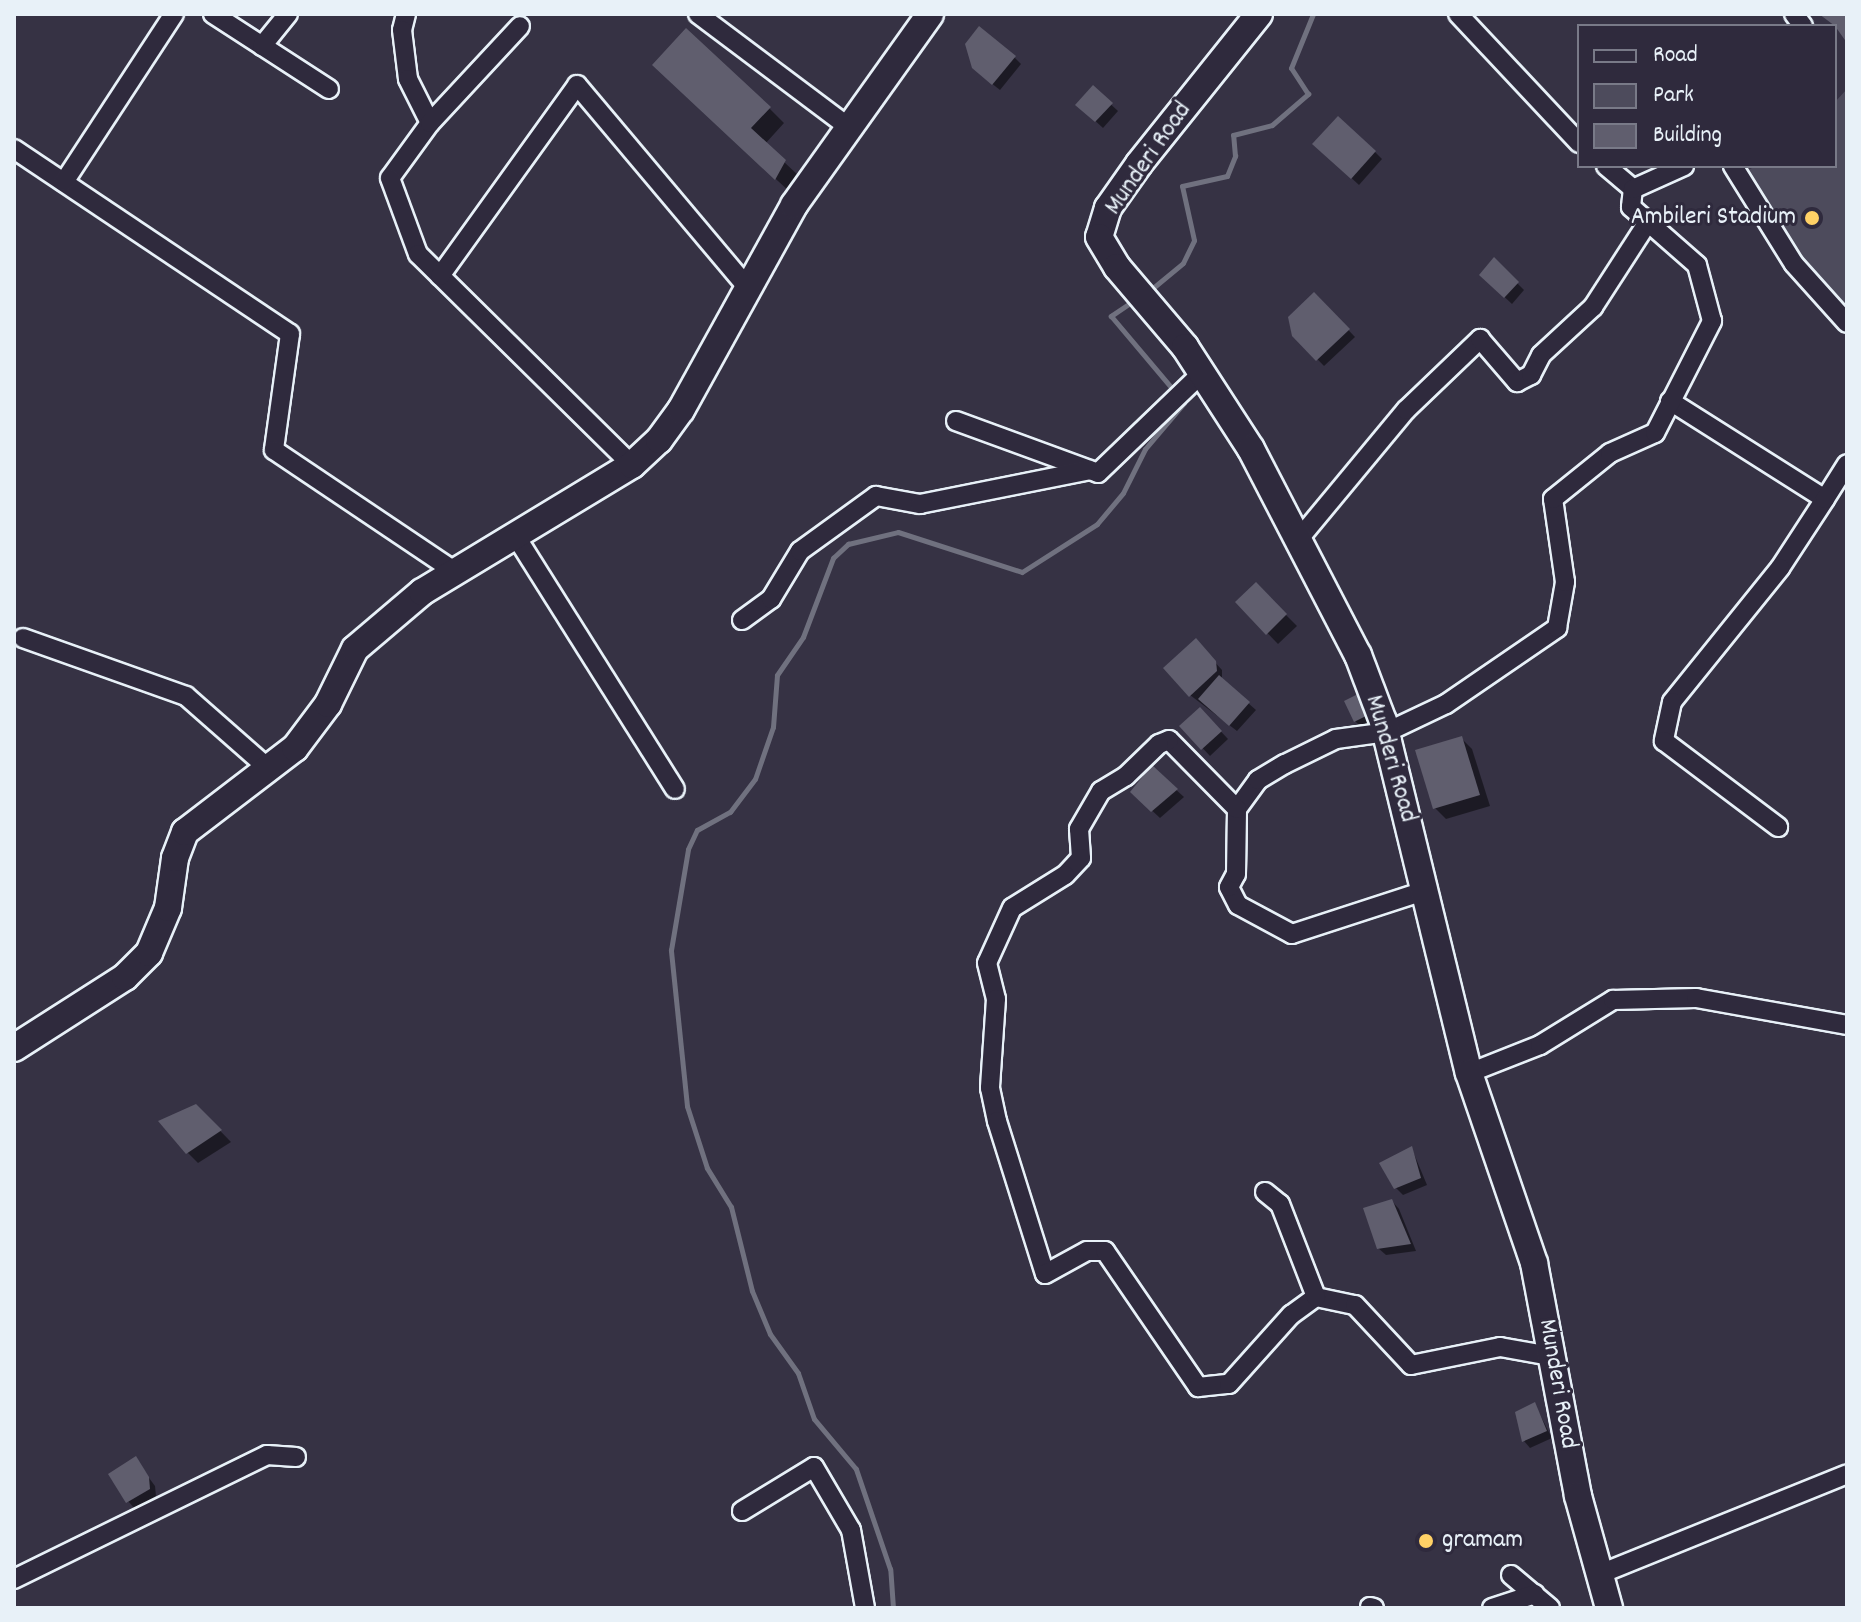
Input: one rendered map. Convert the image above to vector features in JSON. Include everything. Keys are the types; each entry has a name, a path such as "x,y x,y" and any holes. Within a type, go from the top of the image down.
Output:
{"main road":[{"path":"14,1048 125,977 149,953 168,908 175,858 185,832 295,748 328,704 355,649 454,571 632,465 681,410 748,288 846,125 930,14"},
{"name":"Munderi Road","path":"1259,14 1108,208 1099,237 1194,380 1251,449 1358,655 1387,732 1469,1073 1534,1263 1578,1496 1609,1608"}],"street":[{"path":"64,182 174,14"},
{"path":"213,14 329,89"},
{"path":"262,46 288,14"},
{"path":"406,14 402,30 408,79 430,123"},
{"path":"698,14 846,125"},
{"path":"1458,14 1577,141"},
{"path":"520,26 430,123 390,178 418,254 632,465"},
{"path":"440,276 577,85 748,288"},
{"path":"14,149 290,334 274,450 454,571"},
{"path":"1608,168 1633,189"},
{"path":"1633,189 1680,168"},
{"path":"1734,168 1794,264 1847,323"},
{"path":"1424,891 1292,934 1238,905 1229,887 1236,874 1237,809 1258,780 1285,764 1336,739 1387,732 1446,704 1557,628 1565,582 1553,499 1610,453 1655,433 1712,321 1697,265 1631,207 1633,189"},
{"path":"1298,540 1406,410 1480,339 1517,382 1531,375 1550,345 1593,307 1648,222"},
{"path":"956,421 1098,473 1117,461 1194,380"},
{"path":"1670,401 1825,499"},
{"path":"1778,827 1664,741 1672,702 1780,568 1847,464"},
{"path":"742,620 771,599 800,551 876,496 920,504 1090,470"},
{"path":"515,535 675,789"},
{"path":"23,638 186,696 269,769"},
{"path":"1237,809 1169,740 1101,791 1079,829 1081,858 1065,875 1012,908 987,963 996,999 990,1088 1045,1274 1087,1251 1105,1251 1198,1387 1229,1384 1291,1315 1316,1297 1355,1305 1411,1365 1500,1347 1551,1356"},
{"path":"1469,1073 1540,1045 1613,1000 1696,998 1847,1025"},
{"path":"1265,1192 1280,1204 1316,1297"},
{"path":"14,1579 267,1455 296,1457"},
{"path":"742,1511 814,1467 851,1530 865,1608"},
{"path":"1600,1574 1847,1474"},
{"path":"1511,1575 1550,1608"},
{"path":"1492,1608 1535,1594"}],"green space":[{"name":"Ambileri Stadium","path":"1847,89 1847,306 1809,265 1744,172 1752,168 1837,168 1837,100"}],"building":[{"path":"1819,14 1847,14 1847,43 1837,24"},
{"path":"979,26 1016,56 992,85 972,68 965,44"},
{"path":"686,28 771,107 751,128 786,160 775,180 652,65"},
{"path":"1093,85 1113,103 1095,122 1075,105"},
{"path":"1338,116 1376,151 1351,179 1312,144"},
{"path":"1494,257 1519,282 1504,298 1479,275"},
{"path":"1314,292 1350,329 1316,361 1292,336 1288,317"},
{"path":"1256,582 1287,614 1266,635 1235,602"},
{"path":"1196,638 1216,661 1217,671 1189,697 1163,668"},
{"path":"1219,675 1250,702 1229,726 1198,699"},
{"path":"1360,693 1370,714 1354,722 1344,701"},
{"path":"1200,707 1222,731 1201,750 1179,726"},
{"path":"1462,736 1480,795 1433,809 1415,750"},
{"path":"1152,765 1178,789 1151,812 1130,792"},
{"path":"196,1104 222,1130 186,1154 158,1121"},
{"path":"1412,1146 1421,1178 1394,1189 1379,1163"},
{"path":"1392,1199 1411,1244 1377,1249 1363,1208"},
{"path":"1535,1402 1547,1431 1522,1442 1515,1412"},
{"path":"136,1456 149,1477 150,1489 126,1503 108,1474"}],"waterway":[{"path":"1148,292 1183,263 1194,240 1182,186 1227,176 1235,156 1233,135 1272,125 1308,94 1291,68 1313,14"},
{"path":"1133,301 1111,316 1175,392"},
{"path":"893,1608 890,1569 856,1469 814,1419 798,1373 770,1334 752,1291 731,1207 707,1168 687,1106 671,950 688,849 697,830 730,812 755,779 773,727 777,675 803,637 833,558 848,544 898,532 1022,572 1097,524 1123,493 1145,449 1184,403 1181,399"}],"place":[{"name":"Ambileri Stadium","path":"1812,218"},
{"name":"gramam","path":"1426,1541"}]}
